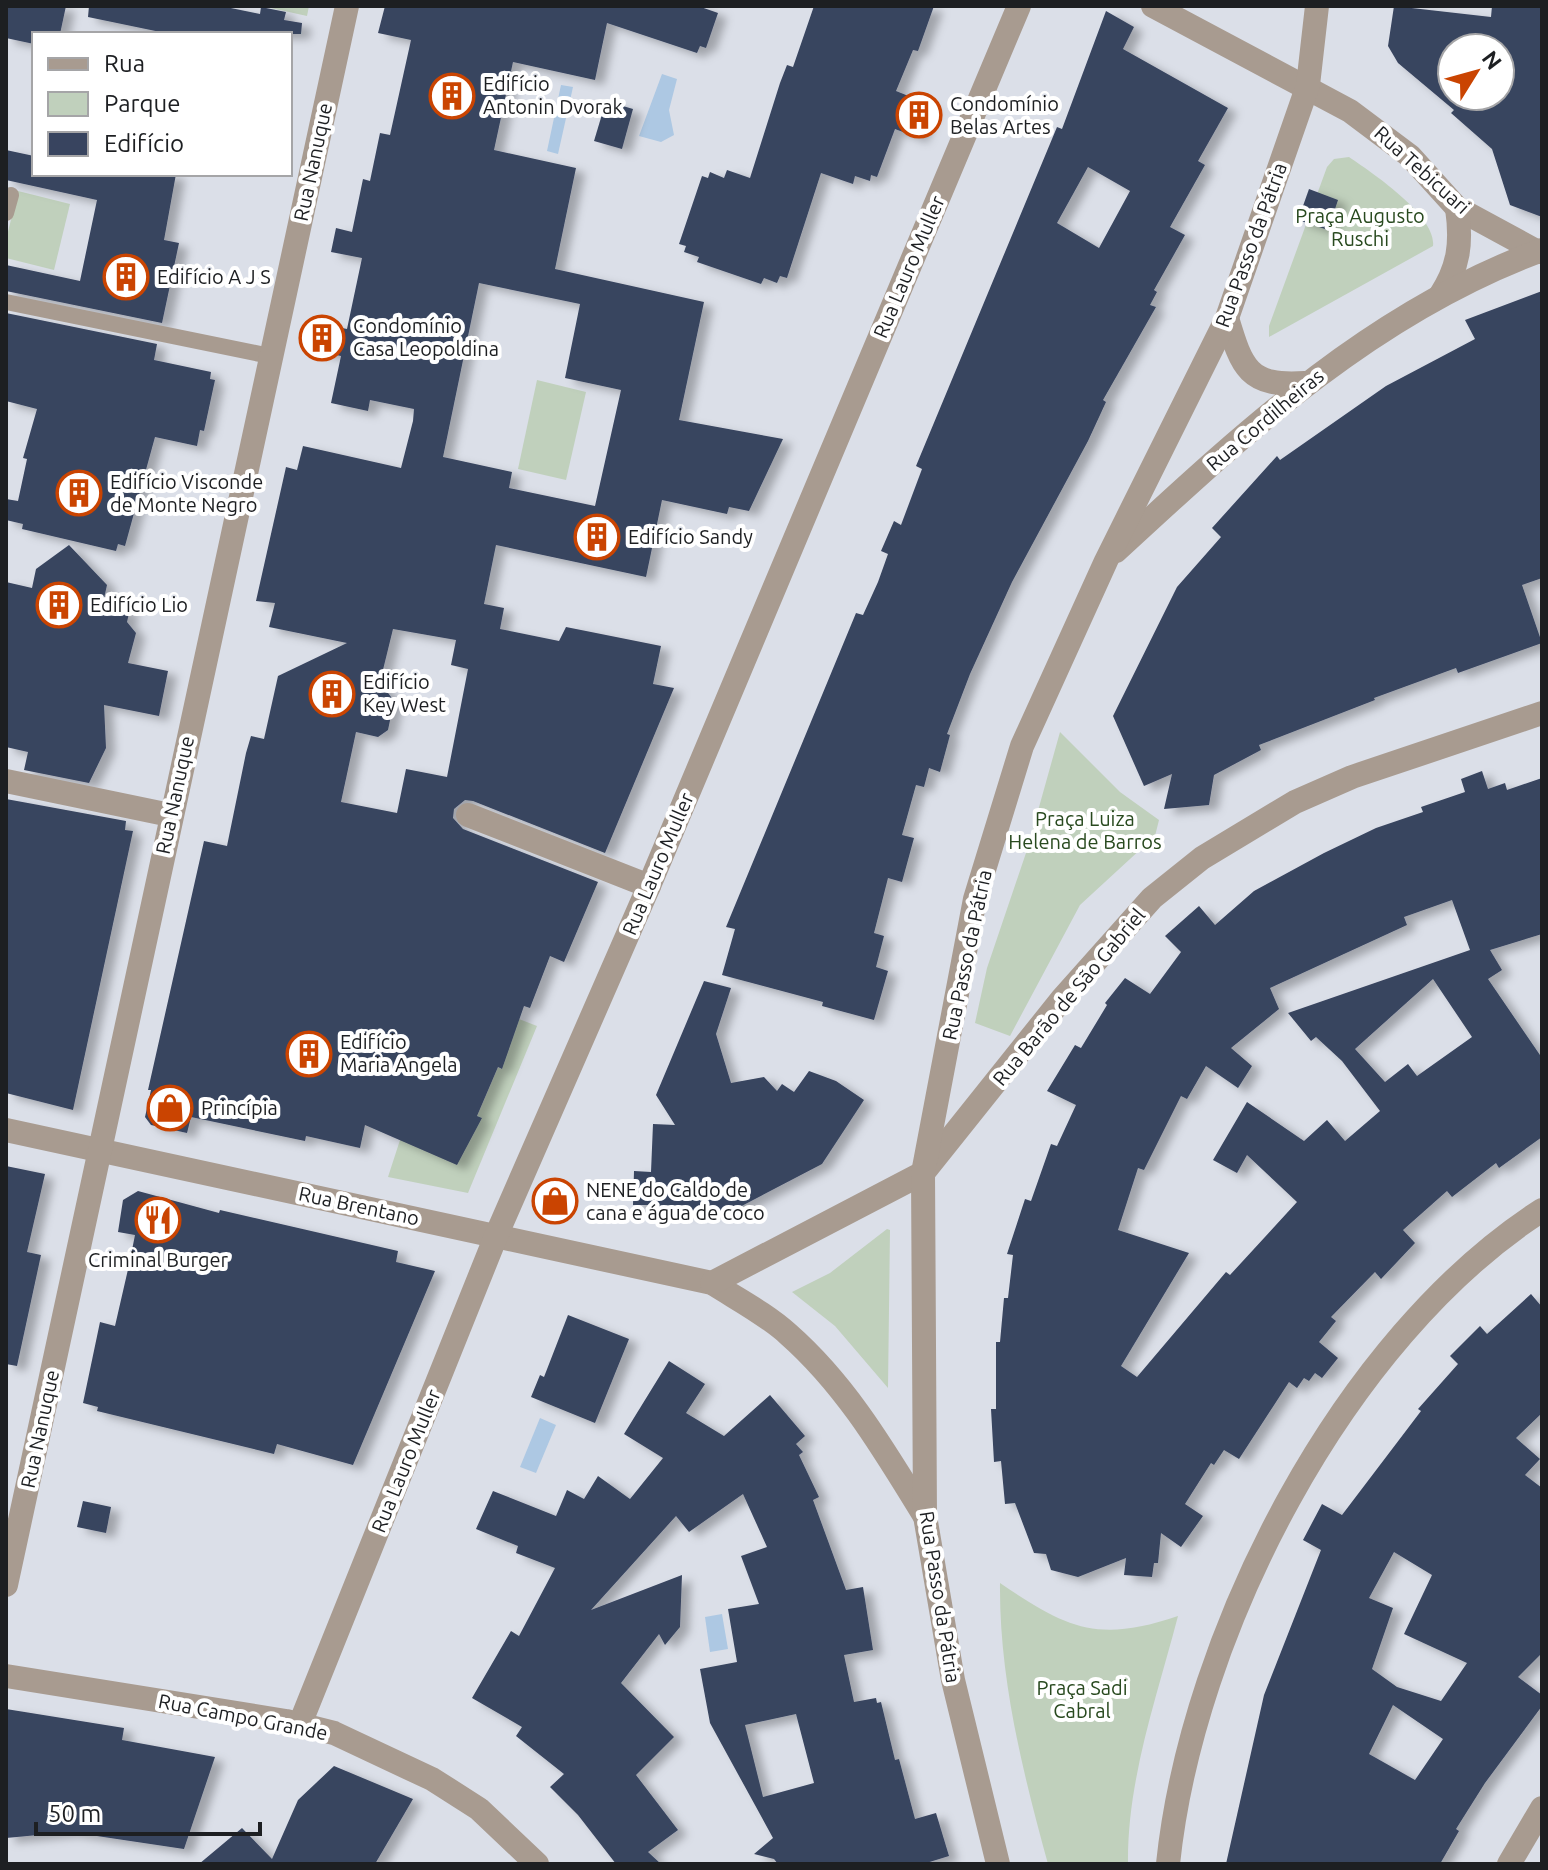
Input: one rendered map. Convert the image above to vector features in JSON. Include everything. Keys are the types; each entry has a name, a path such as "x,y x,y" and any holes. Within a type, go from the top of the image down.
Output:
{"street":[{"name":"Rua Nanuque","path":"6,1585 347,6"},
{"name":"Rua Lauro Muller","path":"300,1724 496,1236 649,886 1019,6"},
{"name":"Rua Tebicuari","path":"1153,6 1308,85 1391,141 1457,208 1540,251"},
{"name":"Rua Passo da Pátria","path":"998,1864 953,1680 925,1516 923,1173 975,899 998,822 1040,703 1106,561 1227,318 1308,85 1317,6"},
{"path":"1439,298 1456,271 1461,236 1457,208"},
{"name":"Rua Cordilheiras","path":"1106,561 1305,383 1439,298 1540,251"},
{"path":"1227,318 1243,365 1275,385 1305,383"},
{"name":"Rua Barão de São Gabriel","path":"923,1173 1092,965 1152,898 1202,858 1295,802 1352,777 1542,713"},
{"path":"6,781 170,815"},
{"path":"468,815 649,886"},
{"name":"Rua Brentano","path":"6,1130 712,1283 786,1332 829,1373 868,1424 925,1516"},
{"path":"712,1283 923,1173"},
{"path":"1168,1864 1174,1803 1201,1702 1248,1579 1293,1494 1332,1428 1392,1348 1451,1283 1542,1210"},
{"name":"Rua Campo Grande","path":"6,1676 300,1724 375,1749 432,1779 479,1809 537,1864"},
{"path":"1509,1864 1542,1808"}],"lane":[{"path":"6,213 11,195"},
{"path":"6,302 270,356"}],"green space":[{"path":"262,6 309,6 307,16"},
{"name":"Praça Augusto Ruschi","path":"1349,157 1414,209 1425,222 1433,246 1269,337 1269,326 1327,167 1334,159"},
{"path":"18,191 70,204 54,270 6,258 6,240"},
{"path":"537,380 586,392 566,480 518,469"},
{"name":"Praça Luiza Helena de Barros","path":"1060,732 1120,792 1159,820 1155,836 1080,905 1010,1036 975,1023 987,968 1027,850"},
{"path":"519,1019 537,1026 468,1193 388,1177 400,1140 481,1118 477,1116 498,1067 501,1069"},
{"path":"887,1229 890,1230 888,1388 835,1326 792,1292 830,1273"},
{"name":"Praça Sadi Cabral","path":"1000,1583 1045,1611 1084,1627 1126,1629 1178,1616 1138,1770 1132,1801 1128,1864 1048,1864 1008,1690"}],"water":[{"path":"662,74 677,79 669,110 674,135 661,142 639,136"},
{"path":"561,85 573,87 558,154 547,151"},
{"path":"540,1418 556,1425 536,1473 520,1467"},
{"path":"722,1614 728,1649 710,1652 705,1617"}],"building":[{"path":"6,6 66,6 60,32 32,32 32,44 6,38"},
{"path":"89,6 221,6 260,14 261,7 286,12 284,20 302,23 301,34 160,32 88,17"},
{"path":"385,6 698,6 718,13 706,48 700,46 697,53 607,23 595,80 513,62 494,150 576,168 555,269 704,302 679,420 783,439 749,511 729,507 727,514 662,500 646,577 496,545 484,604 504,608 500,629 559,641 566,627 661,646 653,684 674,688 605,853 473,801 465,800 454,809 453,818 463,829 598,882 564,962 550,956 530,1008 524,1006 502,1069 498,1067 477,1116 482,1118 457,1165 365,1125 360,1148 306,1136 305,1141 191,1117 187,1133 151,1125 145,1117 151,1090 148,1090 204,841 227,846 251,736 264,739 278,676 347,643 269,627 275,603 256,601 286,467 297,470 303,446 401,468 413,421 414,409 370,400 368,411 331,403 341,356 312,350 317,323 347,329 362,258 331,252 336,228 352,232 363,179 370,181 380,133 390,135 411,40 378,33","holes":["479,283 580,304 565,378 621,390 595,506 509,488 512,472 443,457","393,629 456,640 451,665 468,669 447,777 406,769 397,813 341,802 356,732 378,737 388,730 394,701 380,682"]},
{"path":"814,6 934,6 918,51 913,50 896,91 931,105 919,138 895,129 877,177 871,175 870,181 855,176 853,184 821,173 787,278 780,276 777,283 764,278 761,284 697,262 699,257 684,252 686,246 679,244 702,176 708,178 710,172 724,178 727,170 750,178 780,83 787,65 793,67"},
{"path":"1394,6 1491,17 1492,6 1542,6 1542,217 1510,205 1492,149 1451,113 1516,112 1516,32 1436,32 1436,95 1398,63 1388,46"},
{"path":"1106,11 1134,27 1123,49 1228,108 1198,161 1205,165 1170,227 1185,235 1154,290 1157,292 1150,305 1156,307 1103,400 1106,402 1088,441 1012,582 970,674 947,734 950,735 940,772 929,768 924,787 916,785 902,835 914,838 902,882 888,878 874,933 884,936 876,967 888,971 874,1020 822,1006 823,1002 722,975 735,929 726,927 856,613 863,615 878,582 888,554 881,551 894,521 901,525 922,469 916,466 1057,127 1062,129","holes":["1088,167 1130,191 1099,248 1057,223"]},
{"path":"606,101 633,109 622,149 594,141"},
{"path":"6,150 32,156 32,176 176,176 164,240 179,243 162,323 6,291 6,265 80,281 97,200 6,180"},
{"path":"1309,189 1338,200 1328,230 1298,220"},
{"path":"1542,291 1542,578 1522,585 1542,643 1458,673 1456,668 1259,745 1261,750 1214,775 1209,805 1164,809 1172,774 1144,786 1113,716 1177,587 1221,537 1212,528 1277,456 1280,460 1386,386 1475,339 1465,320"},
{"path":"6,313 157,344 154,360 211,372 210,379 215,380 204,431 200,430 197,446 155,437 125,546 118,544 116,551 22,529 23,524 6,520 6,499 18,501 27,459 23,458 37,409 6,401"},
{"path":"69,545 107,585 103,603 130,609 127,622 136,633 128,663 168,671 159,716 104,705 106,748 89,783 24,770 28,752 6,747 6,582 32,588 36,569"},
{"path":"1482,771 1488,789 1505,783 1507,790 1542,778 1542,934 1490,950 1502,970 1488,979 1542,1058 1542,1137 1499,1168 1496,1163 1452,1197 1447,1191 1403,1230 1415,1243 1381,1279 1375,1272 1331,1317 1336,1321 1319,1342 1338,1358 1322,1378 1315,1373 1309,1381 1304,1378 1297,1388 1289,1382 1239,1459 1224,1450 1214,1465 1211,1463 1185,1504 1203,1516 1181,1547 1161,1533 1158,1563 1154,1563 1152,1577 1124,1575 1126,1558 1078,1577 1051,1570 1046,1554 1034,1553 1015,1503 1005,1504 1001,1461 994,1462 991,1409 996,1409 996,1342 1000,1342 1004,1298 1008,1298 1013,1255 1007,1254 1025,1199 1031,1201 1051,1144 1057,1146 1076,1105 1047,1091 1075,1045 1081,1048 1107,1005 1105,1003 1125,978 1150,994 1181,952 1165,936 1199,906 1215,925 1254,891 1324,853 1376,828 1423,812 1421,807 1465,792 1461,779","holes":["1452,900 1470,950 1288,1013 1311,1041 1316,1037 1342,1061 1380,1111 1345,1141 1327,1120 1304,1141 1247,1102 1213,1160 1237,1173 1247,1155 1297,1202 1230,1275 1226,1272 1137,1377 1121,1366 1189,1253 1118,1230 1138,1168 1144,1170 1181,1096 1187,1099 1206,1066 1238,1088 1252,1066 1231,1048 1279,1009 1270,988 1407,925 1404,917","1433,979 1472,1037 1417,1076 1408,1064 1385,1082 1355,1049"]},
{"path":"6,799 126,821 125,830 133,831 73,1110 6,1093"},
{"path":"704,981 731,988 716,1034 731,1083 764,1077 777,1091 782,1084 794,1092 809,1071 836,1081 864,1100 822,1164 732,1211 652,1210 652,1205 633,1205 634,1171 651,1172 653,1124 675,1125 656,1095"},
{"path":"6,1166 45,1174 27,1252 41,1255 17,1366 6,1364"},
{"path":"138,1191 219,1213 220,1210 398,1251 396,1262 435,1271 353,1465 277,1444 274,1454 97,1411 98,1407 83,1403 100,1322 115,1326 135,1235 118,1232 123,1200"},
{"path":"1531,1294 1542,1307 1542,1413 1516,1438 1540,1459 1525,1475 1542,1488 1542,1653 1518,1677 1542,1695 1542,1706 1485,1783 1456,1829 1459,1831 1440,1864 1226,1864 1264,1695 1321,1550 1303,1540 1322,1504 1342,1515 1421,1411 1418,1409 1458,1364 1450,1356 1480,1326 1487,1334","holes":["1394,1552 1432,1575 1404,1634 1467,1663 1441,1701 1397,1687 1372,1669 1393,1608 1369,1598","1393,1705 1443,1739 1415,1780 1369,1754"]},
{"path":"568,1315 629,1339 595,1423 531,1397 540,1375 544,1377"},
{"path":"669,1361 705,1384 686,1413 724,1436 770,1395 805,1436 796,1444 803,1452 799,1455 819,1497 813,1500 846,1590 863,1587 873,1650 844,1655 854,1702 876,1698 877,1703 881,1702 895,1760 899,1759 915,1819 936,1813 949,1856 923,1864 778,1864 774,1859 754,1854 773,1838 710,1723 700,1669 737,1662 728,1609 759,1604 741,1556 767,1547 743,1494 689,1532 676,1516 591,1610 682,1575 680,1627 665,1645 659,1634 621,1683 674,1737 636,1775 678,1830 648,1852 661,1864 616,1864 578,1815 550,1787 564,1774 516,1736 522,1727 472,1698 511,1631 519,1636 555,1568 516,1553 518,1546 476,1529 493,1491 556,1516 567,1490 584,1499 598,1476 630,1499 663,1458 624,1434","holes":["796,1714 814,1783 763,1797 745,1725"]},
{"path":"83,1501 111,1507 106,1533 77,1527"},
{"path":"6,1709 124,1728 122,1740 215,1757 184,1849 70,1832 6,1838"},
{"path":"334,1766 413,1799 375,1864 199,1864 242,1828 272,1859 298,1800"}],"place":[{"name":"Edifício Antonin Dvorak","path":"452,96"},
{"name":"Condomínio Belas Artes","path":"919,115"},
{"name":"Edifício A J S","path":"126,277"},
{"name":"Condomínio Casa Leopoldina","path":"322,338"},
{"name":"Edifício Visconde de Monte Negro","path":"79,493"},
{"name":"Edifício Sandy","path":"597,537"},
{"name":"Edifício Lio","path":"59,605"},
{"name":"Edifício Key West","path":"332,694"},
{"name":"Edifício Maria Angela","path":"309,1054"},
{"name":"Princípia","path":"170,1108"},
{"name":"NENE do Caldo de cana e água de coco","path":"555,1201"},
{"name":"Criminal Burger","path":"158,1220"}]}
